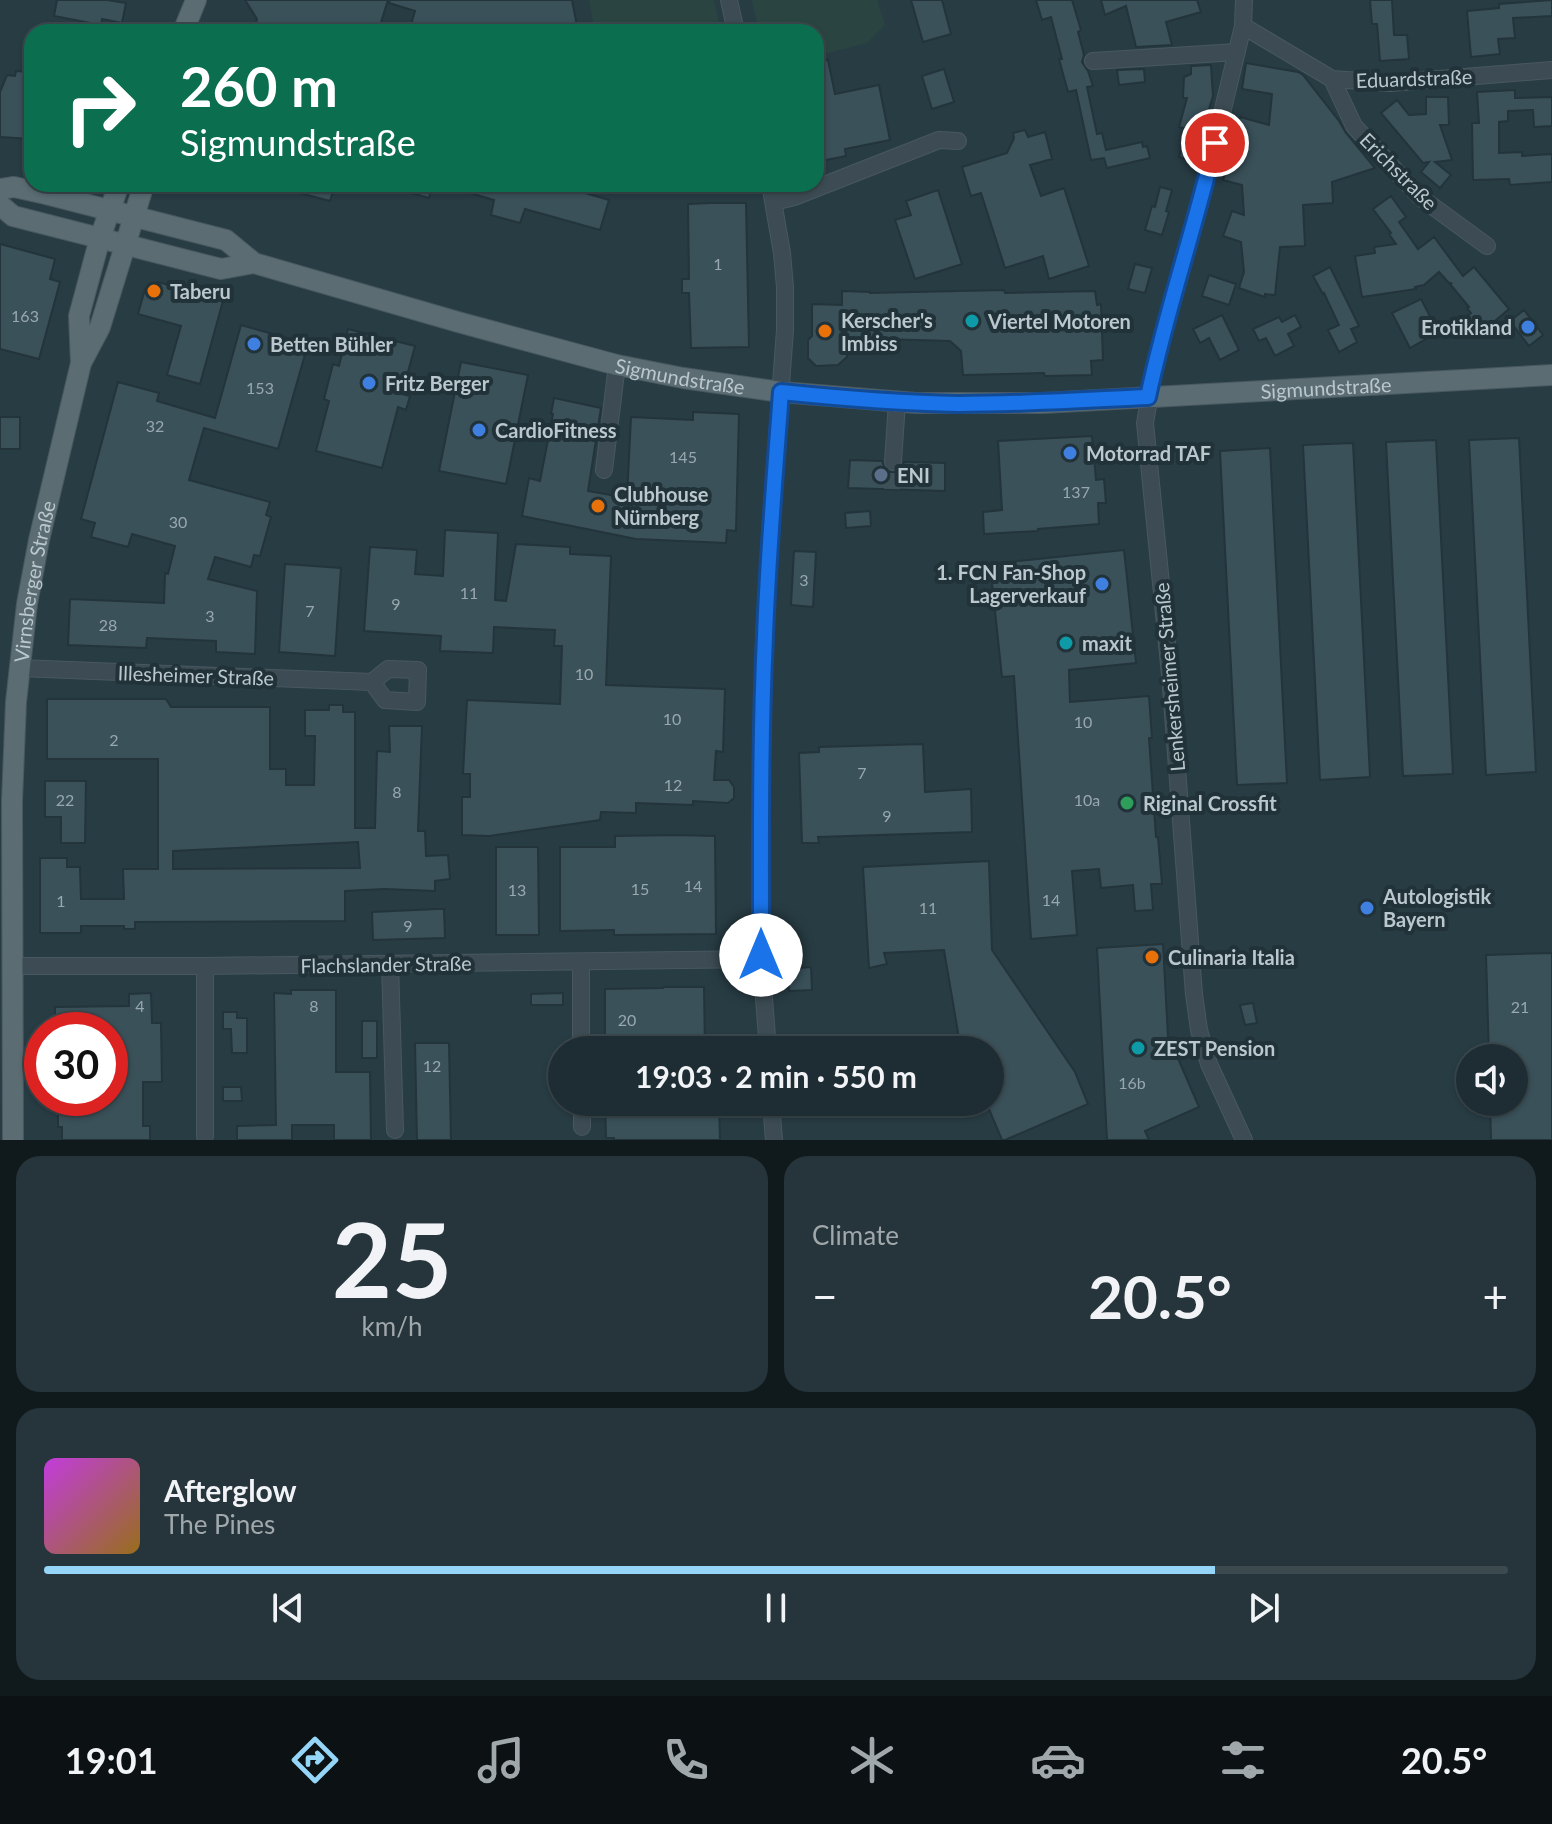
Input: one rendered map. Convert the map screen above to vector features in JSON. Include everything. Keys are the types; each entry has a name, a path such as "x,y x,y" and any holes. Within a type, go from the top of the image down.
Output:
{"main road":[{"path":"186,24 196,0"},
{"name":"Sigmundstraße","path":"0,189 24,189"},
{"name":"Sigmundstraße","path":"35,192 226,240 254,263 617,365 781,392 897,402 1003,404 1552,375"},
{"name":"Virnsberger Straße","path":"81,363 79,316 116,192"},
{"name":"Virnsberger Straße","path":"13,1140 6,801 27,604 81,363 100,327 142,192"},
{"name":"Sigmundstraße","path":"0,205 13,216 221,269 254,263"}],"street":[{"path":"729,0 734,24"},
{"name":"Lenkersheimer Straße","path":"1244,0 1243,26 1200,204 1156,361 1148,397 1146,439 1170,674 1199,1030 1209,1064 1244,1140"},
{"name":"Eduardstraße","path":"1243,26 1332,79 1390,83 1552,70"},
{"path":"1093,61 1237,52"},
{"name":"Erichstraße","path":"1332,79 1354,126 1420,197 1487,246"},
{"path":"824,185 939,140 958,141"},
{"path":"767,1036 761,959 764,639 784,352 785,287 772,192"},
{"path":"774,202 807,192"},
{"path":"604,470 617,365"},
{"path":"893,462 897,402"},
{"name":"Illesheimer Straße","path":"19,668 372,682"},
{"name":"Flachslander Straße","path":"11,966 761,959"},
{"path":"581,962 581,1036"},
{"path":"390,964 395,1130"},
{"path":"205,966 205,1136"},
{"path":"582,1116 582,1127"},
{"path":"772,1116 774,1140"}],"green space":[{"path":"589,0 714,0 719,24 594,24"},
{"path":"752,0 877,0 885,25 867,43 824,54 824,24 757,24"}],"building":[{"path":"57,0 126,3 122,23 102,19 101,24 96,24 54,16"},
{"path":"245,0 388,0 380,24 256,24 257,19"},
{"path":"390,0 572,0 577,24 411,24 415,11 389,3"},
{"path":"911,0 942,0 951,34 923,42"},
{"path":"1036,0 1072,0 1081,30 1078,32 1084,55 1082,62 1093,86 1087,87 1097,134 1102,133 1106,150 1142,142 1143,147 1147,146 1150,158 1107,168 1104,158 1091,160 1076,90 1068,92 1051,17 1042,20"},
{"path":"1101,0 1197,0 1201,12 1166,22 1172,45 1136,47 1126,6 1105,15"},
{"path":"1370,0 1392,0 1394,35 1407,35 1409,59 1380,61 1377,24 1372,24"},
{"path":"1552,0 1552,16 1513,18 1515,38 1498,39 1500,54 1471,57 1467,11 1499,8 1499,4"},
{"path":"828,60 835,94 879,85 890,140 845,149 846,156 824,160 824,61"},
{"path":"1246,63 1303,75 1375,168 1332,182 1333,203 1303,205 1305,246 1280,247 1275,295 1265,294 1265,297 1239,288 1244,272 1241,242 1223,236 1232,211 1244,215 1242,185 1223,180 1240,117 1269,125 1272,94 1242,89"},
{"path":"1211,65 1213,96 1193,161 1179,157 1187,129 1179,127 1187,98 1183,98 1184,77 1191,74 1191,66"},
{"path":"944,69 954,102 932,109 922,76"},
{"path":"1144,69 1145,82 1119,85 1117,70"},
{"path":"16,71 24,72 24,138 0,137 0,92 7,75 15,76"},
{"path":"1515,90 1515,98 1552,97 1552,126 1534,127 1533,110 1508,111 1508,121 1499,122 1499,153 1522,152 1522,156 1552,154 1552,182 1510,185 1509,179 1473,180 1472,123 1479,123 1477,92"},
{"path":"1426,97 1448,97 1449,125 1440,125 1452,160 1435,162 1451,175 1440,188 1421,172 1429,162 1423,163 1381,113 1397,100 1409,115 1426,114"},
{"path":"1025,130 1028,137 1045,132 1052,159 1030,165 1041,196 1064,188 1089,266 1049,279 1043,256 1005,268 981,193 971,196 962,167 1007,153 1013,133"},
{"path":"1160,187 1172,190 1162,235 1145,230"},
{"path":"938,190 962,264 915,279 895,220 911,215 906,201"},
{"path":"296,192 333,192 330,201"},
{"path":"408,192 431,192 429,198"},
{"path":"466,192 582,192 609,200 600,230 525,209 520,223 491,215 494,200"},
{"path":"1391,196 1406,217 1399,222 1418,249 1434,237 1463,276 1474,267 1509,309 1476,337 1462,320 1471,313 1469,307 1452,283 1439,272 1416,289 1362,297 1355,256 1375,253 1374,247 1396,244 1373,209"},
{"path":"746,203 749,347 691,348 689,293 682,293 682,279 689,279 688,204"},
{"path":"0,244 55,259 50,279 60,282 39,359 0,349"},
{"path":"1135,264 1152,268 1145,293 1128,289"},
{"path":"1330,267 1359,326 1351,329 1357,342 1339,352 1328,330 1339,325 1313,276"},
{"path":"1209,275 1236,284 1229,305 1202,296"},
{"path":"158,282 223,301 200,384 167,375 181,326 138,314 145,289"},
{"name":"Viertel Motoren","path":"1004,290 1005,293 1095,291 1097,305 1101,304 1103,360 1091,361 1092,375 963,375 961,351 950,341 846,338 847,357 838,365 816,366 808,358 812,304 842,305 842,291"},
{"path":"1421,299 1438,332 1410,348 1392,313"},
{"path":"1524,310 1543,335 1529,346 1510,321"},
{"path":"1222,315 1239,350 1220,360 1209,338 1200,343 1193,329"},
{"path":"1295,315 1301,327 1288,334 1294,346 1275,356 1266,338 1259,341 1253,329 1279,317 1282,322"},
{"path":"241,325 308,344 278,449 204,428 189,480 270,502 266,515 271,517 260,556 254,555 251,567 215,557 208,579 257,591 255,654 216,652 216,641 147,638 146,648 68,645 70,599 164,603 165,573 168,574 175,546 132,534 128,547 91,537 95,523 81,519 118,382 159,393 157,401 215,418"},
{"path":"348,329 415,346 402,394 410,396 406,410 398,407 382,468 316,451 329,401 324,399 333,364 339,366"},
{"path":"461,362 528,375 506,484 439,471"},
{"path":"554,398 601,408 588,491 627,498 631,417 693,420 693,412 739,414 736,531 727,530 726,543 636,539 522,516 529,478 540,481"},
{"path":"0,417 20,417 20,449 0,449"},
{"path":"1092,436 1096,480 1104,479 1106,503 1098,503 1099,524 984,534 983,512 1002,510 998,441"},
{"path":"1519,438 1536,772 1486,775 1469,440"},
{"path":"1436,440 1453,774 1403,776 1386,442"},
{"path":"1353,443 1370,777 1320,780 1303,445"},
{"path":"1270,448 1287,783 1237,785 1220,451"},
{"path":"850,460 882,461 886,471 893,473 902,469 904,462 945,463 945,491 848,488"},
{"path":"870,511 871,526 846,528 845,513"},
{"path":"445,530 498,533 495,600 506,601 516,544 570,547 570,554 611,556 606,685 725,689 723,752 716,751 714,780 729,780 734,787 734,798 728,803 693,801 693,805 636,803 636,813 601,812 600,820 489,836 462,835 462,797 470,797 470,774 463,774 467,700 560,704 562,646 554,646 555,630 494,627 493,653 440,651 441,636 364,631 370,547 417,550 415,574 443,576"},
{"path":"1124,550 1136,663 1069,670 1070,702 1149,696 1152,738 1149,738 1162,884 1151,884 1153,910 1135,911 1133,885 1101,888 1099,869 1072,871 1077,935 1031,939 1014,676 1002,677 990,564"},
{"path":"794,551 816,552 813,607 791,605"},
{"path":"285,564 341,568 335,656 279,652"},
{"path":"47,699 166,699 171,707 270,707 270,769 286,769 286,785 314,785 315,736 305,736 305,710 329,710 329,705 343,705 343,712 355,712 355,828 375,828 377,751 390,752 389,726 422,726 418,831 425,831 426,856 448,855 450,879 435,881 435,891 345,891 345,921 135,922 135,929 81,926 81,933 40,933 40,858 67,858 67,867 80,867 81,899 124,899 123,869 158,869 158,759 47,759","holes":["358,842 360,868 173,869 173,851"]},
{"path":"923,744 925,792 971,789 972,832 818,837 819,843 802,843 799,753 819,752 819,747"},
{"path":"45,781 86,781 85,843 61,843 61,817 45,817"},
{"path":"615,836 715,836 716,934 614,935 614,930 560,931 560,847 615,847"},
{"path":"496,847 538,847 539,935 496,935"},
{"path":"989,861 992,950 1075,1072 1088,1104 1002,1140 992,1116 1004,1116 1004,1036 959,1036 944,950 884,953 887,964 869,968 863,867"},
{"path":"444,909 445,938 373,940 372,912"},
{"path":"1163,944 1168,1037 1174,1037 1174,1049 1199,1107 1145,1131 1149,1140 1107,1140 1097,948"},
{"path":"1552,953 1552,1140 1491,1140 1490,1116 1528,1116 1528,1044 1489,1044 1486,955"},
{"path":"811,967 812,990 789,991 788,969"},
{"path":"704,987 705,1036 605,1036 605,989"},
{"path":"291,990 336,990 336,1072 370,1072 371,1140 334,1140 334,1125 292,1125 292,1140 237,1140 237,1126 276,1125 274,993 291,994"},
{"path":"151,993 152,1023 161,1023 162,1082 143,1082 143,1126 150,1126 150,1140 62,1140 58,1116 128,1116 128,1012 55,1012 55,1007 129,1006 129,994"},
{"path":"563,993 563,1005 531,1005 531,994"},
{"path":"1253,1003 1257,1023 1245,1025 1240,1005"},
{"path":"223,1012 237,1012 237,1018 247,1018 247,1053 232,1053 231,1029 223,1029"},
{"path":"362,1021 377,1021 377,1058 362,1058"},
{"path":"415,1043 449,1043 451,1140 417,1140"},
{"path":"223,1087 241,1087 242,1101 223,1101"},
{"path":"605,1116 719,1116 720,1140 606,1138"}],"tunnel":[{"path":"892,489 893,462"}],"place":[{"name":"Taberu","path":"154,291"},
{"name":"Viertel Motoren","path":"972,321"},
{"name":"Erotikland","path":"1528,327"},
{"name":"Kerscher's Imbiss","path":"825,331"},
{"name":"Betten Bühler","path":"254,344"},
{"name":"Fritz Berger","path":"369,383"},
{"name":"CardioFitness","path":"479,430"},
{"name":"Motorrad TAF","path":"1070,453"},
{"name":"ENI","path":"881,475"},
{"name":"Clubhouse Nürnberg","path":"598,506"},
{"name":"1. FCN Fan-Shop Lagerverkauf","path":"1102,584"},
{"name":"maxit","path":"1066,643"},
{"name":"Riginal Crossfit","path":"1127,803"},
{"name":"Autologistik Bayern","path":"1367,908"},
{"name":"Culinaria Italia","path":"1152,957"},
{"name":"ZEST Pension","path":"1138,1048"}],"route":[{"path":"761,955 764,639 781,392 962,404 1148,397 1215,143"}]}
